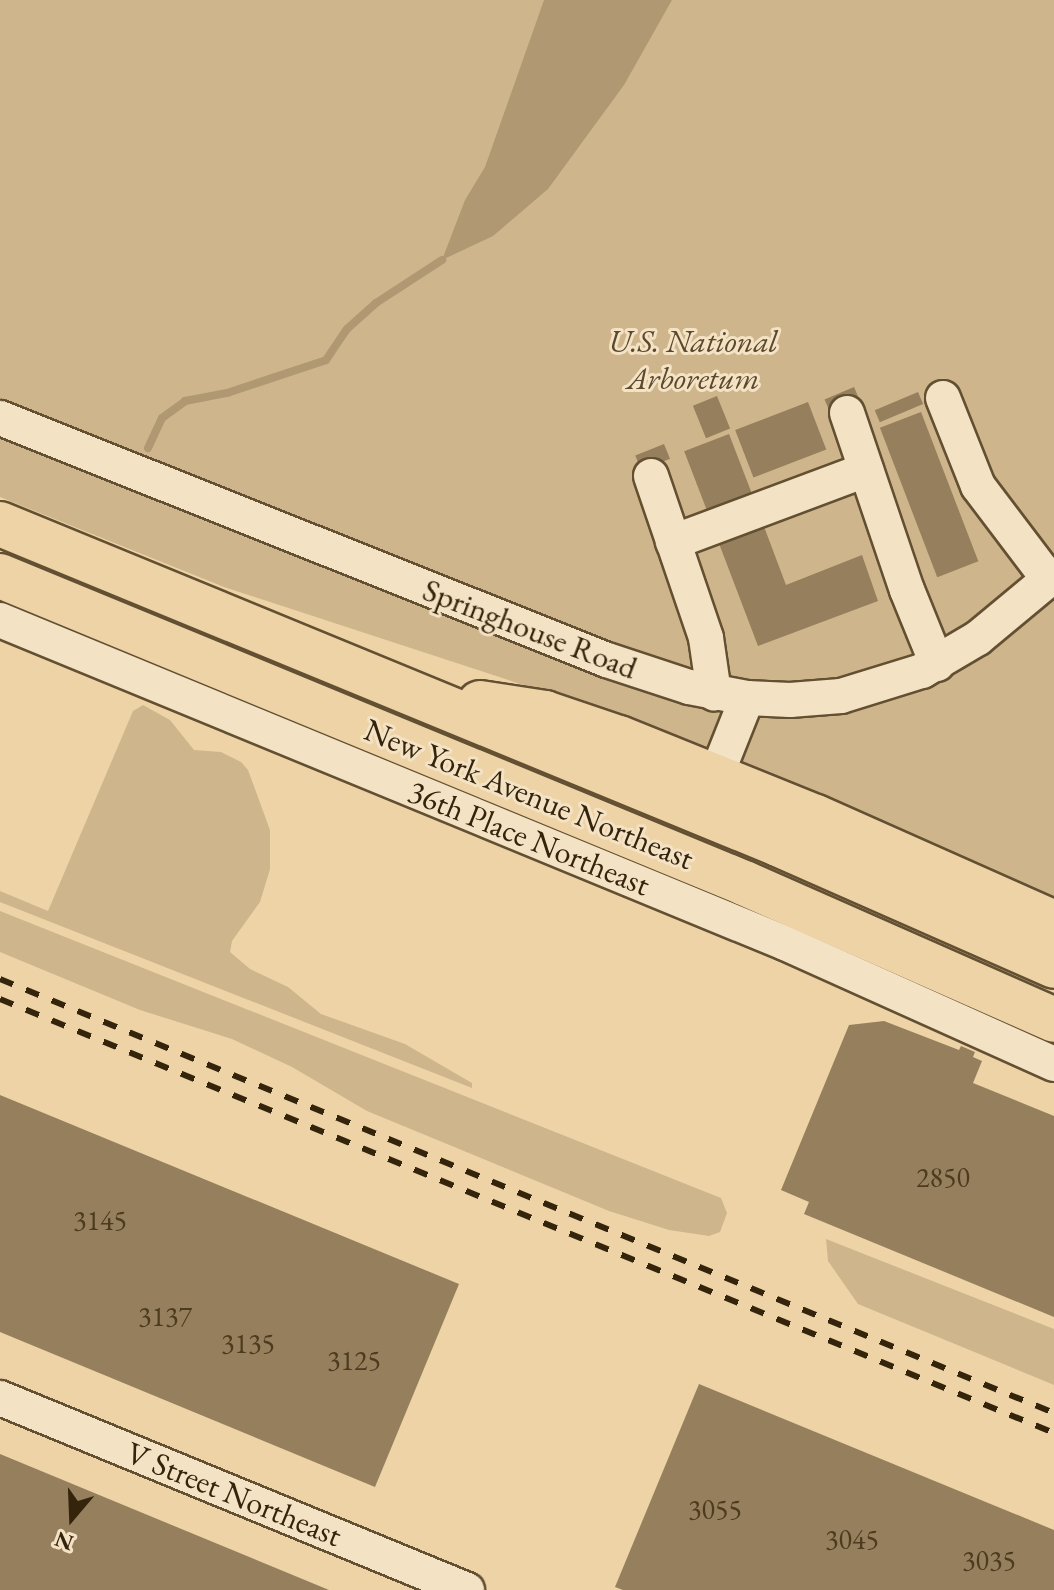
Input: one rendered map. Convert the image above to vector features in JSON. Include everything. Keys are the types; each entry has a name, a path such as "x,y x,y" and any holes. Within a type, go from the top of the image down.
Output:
{"highway":[{"name":"New York Avenue Northeast","path":"0,524 836,869 1054,966"},
{"name":"New York Avenue Northeast","path":"0,576 730,877 1054,1020"},
{"path":"407,691 545,713 716,776 1054,923"}],"street":[{"path":"943,398 978,486 1052,577"},
{"path":"847,413 907,590 937,664"},
{"name":"Springhouse Road","path":"0,418 607,660 730,696 790,700 841,696 890,683 937,664 998,624 1052,577"},
{"path":"673,542 866,470"},
{"path":"651,476 706,638 730,696 716,776"},
{"name":"36th Place Northeast","path":"0,620 785,943 1054,1064"},
{"name":"V Street Northeast","path":"0,1398 446,1586"}],"green space":[{"name":"U.S. National Arboretum","path":"0,0 1054,0 1054,900 959,856 554,695 224,587 0,497"},
{"path":"143,705 170,720 194,750 221,752 241,762 248,770 270,830 270,869 260,902 232,941 230,952 250,969 288,987 321,1014 405,1044 472,1083 472,1088 0,902 0,891 48,911 133,711"},
{"path":"0,911 721,1198 727,1213 720,1232 709,1236 669,1230 609,1211 367,1111 292,1067 232,1039 140,1010 0,952"},
{"path":"826,1239 1054,1329 1054,1385 858,1304 828,1261"}],"shaded area":[{"path":"544,0 672,0 624,85 548,189 493,236 442,260 465,200 485,167"}],"building":[{"path":"854,387 860,401 830,413 825,400"},
{"path":"918,392 923,404 880,422 875,410"},
{"path":"717,396 730,428 706,438 693,406"},
{"path":"808,402 826,450 753,478 735,430"},
{"path":"921,412 978,561 937,577 880,428"},
{"path":"729,434 753,497 709,515 684,451"},
{"path":"664,444 670,459 641,470 635,456"},
{"path":"760,516 786,585 862,555 878,601 758,646 715,533"},
{"path":"884,1021 959,1050 961,1046 975,1052 973,1057 982,1061 973,1083 1054,1116 1054,1317 804,1214 809,1202 781,1190 849,1025"},
{"path":"0,1095 459,1284 375,1487 0,1332"},
{"path":"699,1384 1054,1530 1054,1590 623,1590 615,1587"},
{"path":"0,1454 329,1590 0,1590"}],"waterway":[{"path":"148,448 162,418 185,401 227,393 326,360 347,329 376,303 442,260"}],"railway":[{"path":"0,979 1054,1413"},
{"path":"0,999 1054,1433"}]}
